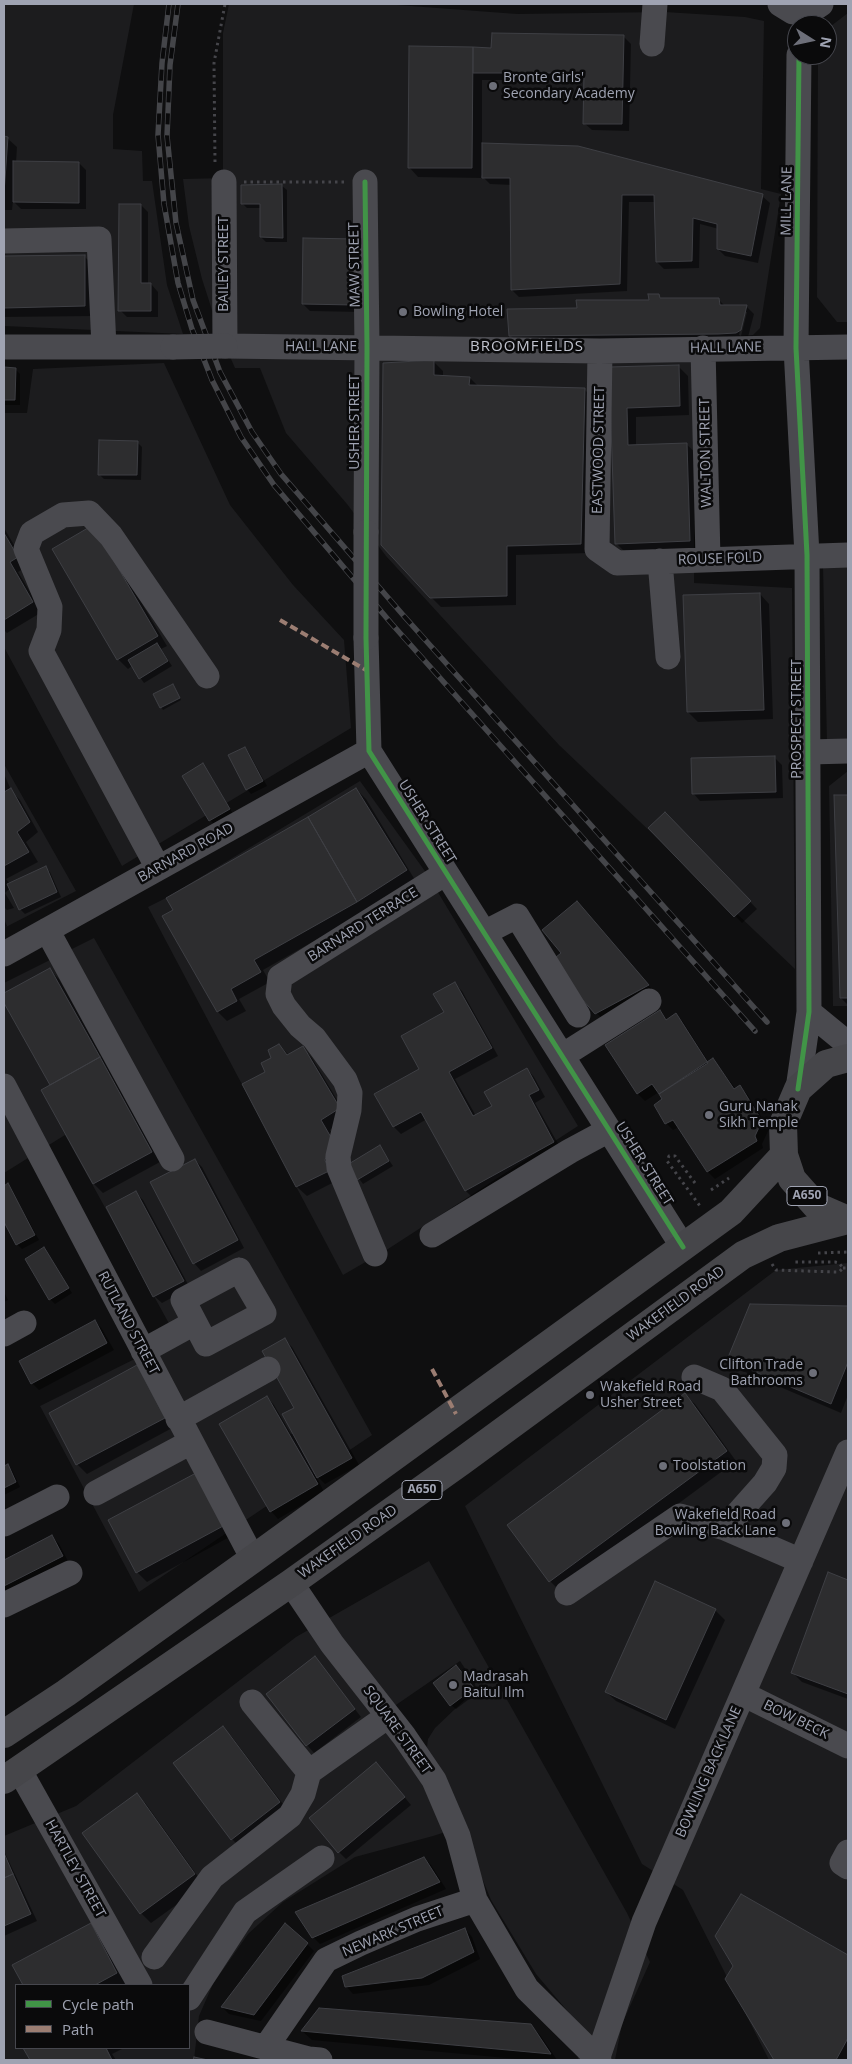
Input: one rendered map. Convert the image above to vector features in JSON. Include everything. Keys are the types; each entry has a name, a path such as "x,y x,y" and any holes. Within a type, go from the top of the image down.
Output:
{"main road":[{"name":"A650","path":"848,1058 826,1064 798,1089 783,1124 784,1155 792,1179 816,1206 848,1220"},
{"path":"4,1734 66,1693 253,1560 732,1212 784,1155"},
{"name":"WAKEFIELD ROAD","path":"12,1775 462,1461 742,1255 779,1238 848,1220"}],"street":[{"path":"652,44 655,4"},
{"name":"MILL LANE","path":"796,348 799,65"},
{"name":"BAILEY STREET","path":"224,182 225,346"},
{"name":"MAW STREET","path":"365,182 367,347"},
{"path":"4,241 100,239 104,347"},
{"name":"HALL LANE","path":"4,347 225,346 600,351 848,347"},
{"name":"USHER STREET","path":"367,347 366,638 369,751 683,1247"},
{"name":"WALTON STREET","path":"703,348 708,559"},
{"name":"PROSPECT STREET","path":"796,348 807,555 809,752 809,1012 798,1089"},
{"name":"EASTWOOD STREET","path":"597,549 600,351"},
{"path":"158,868 41,651 48,630 50,607 26,549 32,533 63,515 89,513 111,536 206,676"},
{"name":"ROUSE FOLD","path":"597,549 617,563 848,555"},
{"path":"660,561 668,657"},
{"name":"BARNARD ROAD","path":"4,954 369,751"},
{"path":"809,752 848,752"},
{"name":"BARNARD TERRACE","path":"375,1254 339,1168 338,1156 349,1110 350,1093 345,1080 314,1038 300,1026 284,1006 278,994 280,977 446,873"},
{"path":"484,933 517,916 578,1015"},
{"path":"47,930 172,1159"},
{"path":"562,1056 649,1001"},
{"path":"809,1012 848,1044"},
{"name":"RUTLAND STREET","path":"4,1086 253,1560"},
{"path":"432,1235 570,1151 609,1130"},
{"path":"143,1351 194,1323"},
{"path":"178,1419 268,1369"},
{"path":"694,1377 722,1389 775,1455 774,1468 765,1484 725,1528"},
{"path":"96,1493 191,1442"},
{"name":"BOWLING BACK LANE","path":"598,2060 644,1922 802,1561 841,1482 848,1452"},
{"path":"4,1524 57,1497"},
{"path":"567,1593 680,1516 725,1528 802,1561"},
{"path":"4,1605 70,1573"},
{"name":"SQUARE STREET","path":"291,1582 332,1644 388,1716 434,1780 458,1836 475,1900 527,1989 598,2060"},
{"name":"BOW BECK","path":"743,1694 848,1746"},
{"path":"252,1702 309,1772"},
{"path":"154,1957 212,1877 290,1816 303,1794 309,1772 388,1716"},
{"name":"HARTLEY STREET","path":"12,1775 135,1977"},
{"path":"848,1852 842,1863 848,1867"},
{"path":"190,1996 245,1912 322,1858"},
{"name":"NEWARK STREET","path":"266,2047 326,1960 361,1942 417,1919 475,1900"},
{"path":"207,2032 312,2060"}],"path":[{"path":"225,4 214,63 216,174 224,182 365,182"},
{"path":"695,1183 675,1156 669,1156 667,1161 714,1225"},
{"path":"711,1190 729,1178"},
{"path":"762,1246 776,1270 839,1272 843,1268 848,1268"},
{"path":"792,1262 839,1263 843,1268"}],"shaded area":[{"path":"4,4 134,4 113,115 113,149 142,151 143,181 152,181 167,285 183,334 4,326"},
{"path":"229,4 384,4 517,14 665,12 745,17 764,21 761,189 781,194 760,328 753,335 694,339 694,583 792,588 795,969 559,745 386,556 347,504 286,433 260,368 235,368 219,332 202,279 189,226 183,179 226,178 223,169 223,33"},
{"path":"848,13 848,322 837,322 817,297 818,65 837,65 837,21"},
{"path":"164,363 230,505 293,585 344,640 351,728 122,866 4,647 4,413 27,413 33,369"},
{"path":"823,566 848,566 848,743 827,743"},
{"path":"4,764 76,891 4,928"},
{"path":"848,771 848,1006 833,1006 829,786"},
{"path":"360,781 427,874 578,1126 388,1249 343,1275 148,907"},
{"path":"94,938 372,1435 139,1592 40,1406 177,1338 65,1135 4,1173 4,983"},
{"path":"848,1263 848,2060 769,2060 683,1890 642,1864 465,1506 776,1270"},
{"path":"429,1561 627,1913 650,1962 622,2024 615,2060 578,2060 575,2020 536,1974 491,1900 461,1827 355,1857 283,1902 248,1934 213,1984 199,2016 194,2060 4,2060 4,1836 76,1806 296,1637","holes":["460,1661 475,1684 476,1689 435,1728 428,1739 427,1747 393,1707"]}],"building":[{"path":"492,33 624,35 622,124 583,124 584,73 473,73 473,47 491,48"},
{"path":"409,46 473,47 472,168 408,168"},
{"path":"4,136 8,137 4,193"},
{"path":"482,143 578,146 763,194 751,256 717,249 717,224 693,218 692,261 656,262 654,195 622,195 620,284 511,290 510,178 482,178"},
{"path":"13,161 79,162 79,203 13,202"},
{"path":"282,184 283,238 260,237 260,204 241,204 241,185"},
{"path":"119,204 141,204 141,283 151,283 151,311 118,311"},
{"path":"303,238 355,239 354,305 302,304"},
{"path":"85,255 85,306 4,308 4,256"},
{"path":"648,294 659,294 660,298 719,298 720,305 747,305 741,330 736,333 718,334 509,336 507,309 577,308 576,300 649,300"},
{"path":"434,360 434,375 470,377 469,385 585,388 581,544 507,546 507,596 430,598 381,545 383,363"},
{"path":"679,365 680,406 627,408 628,445 687,443 690,541 615,544 609,367"},
{"path":"4,367 16,368 15,400 4,400"},
{"path":"99,440 138,441 137,475 98,475"},
{"path":"93,525 158,636 117,660 52,549"},
{"path":"4,533 18,557 10,562 33,602 4,620"},
{"path":"760,593 764,710 687,712 683,595"},
{"path":"157,643 168,661 139,679 128,660"},
{"path":"173,684 180,698 160,708 153,694"},
{"path":"245,747 263,781 246,790 228,755"},
{"path":"775,756 776,792 692,794 691,758"},
{"path":"203,763 230,809 209,821 182,776"},
{"path":"11,788 30,822 17,832 29,852 4,866 4,792"},
{"path":"356,788 407,870 357,902 308,817"},
{"path":"834,795 848,795 848,998 840,998"},
{"path":"665,812 751,901 734,917 648,828"},
{"path":"308,817 357,902 254,960 261,972 231,989 237,1001 217,1012 162,916 173,910 166,898"},
{"path":"46,866 57,892 19,910 7,884"},
{"path":"577,901 649,985 595,1014 550,962 561,953 542,930"},
{"path":"50,968 100,1057 50,1085 4,1003 4,993"},
{"path":"455,982 492,1048 449,1072 473,1116 492,1106 484,1092 527,1068 539,1090 529,1095 554,1142 465,1191 421,1112 393,1127 374,1094 419,1069 401,1036 444,1012 433,994"},
{"path":"660,1010 666,1020 676,1013 708,1063 659,1094 652,1084 637,1094 605,1045"},
{"path":"279,1044 287,1055 303,1046 340,1108 321,1120 332,1139 325,1160 329,1171 296,1187 242,1084 265,1072 261,1063 271,1058 268,1050"},
{"path":"100,1057 152,1152 93,1184 41,1090"},
{"name":"Guru Nanak Sikh Temple","path":"713,1058 734,1089 740,1085 762,1121 755,1136 757,1141 707,1172 673,1120 665,1124 654,1105 662,1099 659,1094"},
{"path":"380,1145 389,1161 357,1180 347,1165"},
{"path":"195,1159 238,1240 193,1264 150,1182"},
{"path":"8,1183 35,1235 16,1245 4,1222 4,1186"},
{"path":"136,1191 184,1281 153,1297 106,1207"},
{"path":"44,1247 69,1288 49,1300 25,1259"},
{"path":"750,1304 848,1306 848,1362 831,1404 727,1360"},
{"path":"95,1320 107,1343 31,1384 19,1361"},
{"path":"285,1338 352,1458 317,1478 282,1414 294,1408 262,1351"},
{"path":"137,1365 165,1418 76,1465 49,1413"},
{"path":"685,1393 727,1451 549,1582 507,1525"},
{"path":"267,1396 318,1484 270,1512 219,1424"},
{"path":"8,1464 16,1482 4,1488 4,1466"},
{"path":"196,1473 225,1525 136,1573 108,1520"},
{"path":"52,1535 63,1556 4,1586 4,1560"},
{"path":"828,1572 848,1580 848,1694 791,1673"},
{"path":"655,1581 716,1609 666,1720 605,1692"},
{"path":"315,1656 355,1709 306,1746 266,1694"},
{"name":"Madrasah Baitul Ilm","path":"456,1665 474,1688 450,1706 433,1683"},
{"path":"223,1726 280,1802 231,1840 173,1763"},
{"path":"376,1762 405,1797 338,1853 309,1818"},
{"path":"137,1793 195,1874 140,1914 82,1833"},
{"path":"4,1853 13,1874 4,1878"},
{"path":"424,1857 440,1882 312,1938 295,1912"},
{"path":"13,1874 31,1914 4,1926 4,1878"},
{"path":"741,1894 848,1955 848,2038 836,2060 774,2060 725,1979 733,1966 715,1936"},
{"path":"91,1923 117,1973 97,1984 22,1984 12,1965"},
{"path":"285,1923 308,1943 254,2015 221,2007"},
{"path":"465,1928 474,1952 422,1978 345,1987 342,1976"},
{"path":"319,2008 531,2024 551,2054 301,2031"},
{"path":"24,2049 106,2049 112,2060 30,2060"},
{"path":"194,2057 208,2060 193,2060"}],"railway":[{"path":"169,4 162,63 158,135 164,204 178,283 192,329 212,380 241,437 274,485 391,623 755,1031"},
{"path":"178,4 170,65 167,136 176,223 193,300 220,372 252,432 281,474 403,615 767,1022"}],"marked path":[{"path":"280,620 366,670"},
{"path":"432,1369 456,1414"}],"cycle path":[{"path":"798,1089 809,1012 807,555 796,348 799,65"},
{"path":"365,182 367,347 366,638 369,751 683,1247"}],"place":[{"name":"Bronte Girls' Secondary Academy","path":"493,86"},
{"name":"Bowling Hotel","path":"403,312"},
{"name":"Guru Nanak Sikh Temple","path":"709,1115"},
{"name":"Clifton Trade Bathrooms","path":"813,1373"},
{"name":"Wakefield Road Usher Street","path":"590,1395"},
{"name":"Toolstation","path":"663,1466"},
{"name":"Wakefield Road Bowling Back Lane","path":"786,1523"},
{"name":"Madrasah Baitul Ilm","path":"453,1685"}],"district":[{"name":"BROOMFIELDS","path":"527,347"}]}
